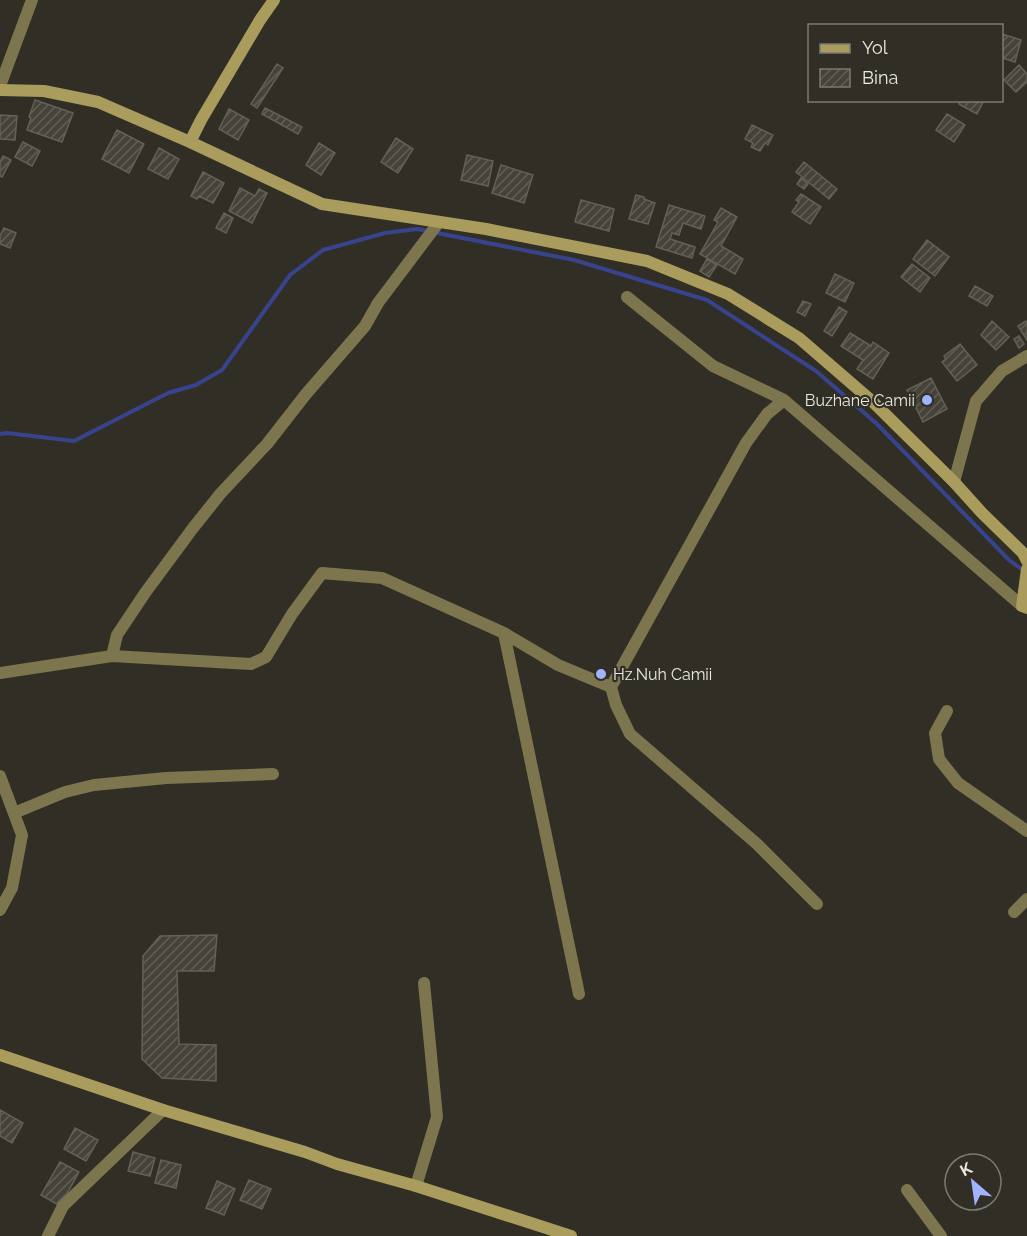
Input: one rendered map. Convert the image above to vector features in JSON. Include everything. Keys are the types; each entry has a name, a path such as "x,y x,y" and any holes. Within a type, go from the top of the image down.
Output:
{"street":[{"path":"32,0 0,88 44,91 98,102 322,204 495,231 647,261 728,294 798,338 873,402 1023,553 1027,561"},
{"path":"190,142 260,20 274,0"},
{"path":"112,656 117,635 193,528 221,493 267,444 306,394 365,326 378,303 440,222"},
{"path":"627,297 713,366 784,400 1025,607"},
{"path":"954,482 976,401 1002,371 1027,356"},
{"path":"784,400 767,414 746,443 611,687 616,705 630,734 757,844 817,904"},
{"path":"1025,607 1027,569"},
{"path":"0,673 112,656 250,664 266,657 292,614 322,573 382,578 504,633 558,665 611,687"},
{"path":"504,633 579,994"},
{"path":"947,711 935,733 939,759 958,783 1027,831"},
{"path":"14,813 65,792 94,785 166,778 273,774"},
{"path":"0,776 22,835 12,888 0,910"},
{"path":"1014,912 1027,899"},
{"path":"416,1186 437,1117 424,983"},
{"path":"0,1056 164,1110 416,1186 571,1236"},
{"path":"48,1236 63,1206 164,1110"},
{"path":"907,1190 941,1236"}],"building":[{"path":"1003,34 1021,40 1015,62 1003,58"},
{"path":"277,64 283,68 257,108 251,104"},
{"path":"1019,65 1027,74 1027,82 1016,92 1004,80"},
{"path":"35,100 73,113 62,142 27,130"},
{"path":"960,102 983,102 977,114 959,104"},
{"path":"265,108 302,127 298,134 262,114"},
{"path":"229,109 249,120 238,140 219,129"},
{"path":"947,114 965,125 954,142 936,130"},
{"path":"0,115 17,116 15,140 0,139"},
{"path":"752,125 773,135 768,145 765,143 760,151 751,147 753,143 745,139"},
{"path":"117,130 144,144 129,173 102,159"},
{"path":"396,138 413,149 398,173 381,162"},
{"path":"23,142 40,151 32,166 15,157"},
{"path":"319,143 335,153 321,175 306,165"},
{"path":"159,148 179,159 168,179 148,169"},
{"path":"467,155 493,161 488,186 461,180"},
{"path":"3,156 11,160 2,177 0,176 0,162"},
{"path":"804,162 837,189 829,199 796,172"},
{"path":"501,165 533,175 524,203 492,193"},
{"path":"203,172 224,183 213,203 199,196 197,199 191,196"},
{"path":"801,178 808,184 804,189 797,184"},
{"path":"240,188 255,196 259,189 267,193 252,223 229,211"},
{"path":"801,194 821,207 810,224 792,212"},
{"path":"636,195 655,203 648,224 629,219"},
{"path":"581,200 614,209 609,231 575,222"},
{"path":"669,205 705,216 701,229 683,223 679,235 672,233 670,239 695,247 692,258 656,247"},
{"path":"721,208 737,217 721,246 743,259 735,274 700,254 718,222 714,220"},
{"path":"224,213 233,218 226,233 216,228"},
{"path":"4,228 16,233 10,248 0,244 0,236"},
{"path":"927,240 949,257 935,276 913,259"},
{"path":"707,259 717,265 709,277 700,271"},
{"path":"912,264 930,278 920,292 901,277"},
{"path":"835,274 854,283 845,302 826,293"},
{"path":"975,286 993,296 987,306 969,296"},
{"path":"803,301 811,304 805,316 797,312"},
{"path":"839,307 847,312 832,336 824,331"},
{"path":"992,321 1009,337 996,350 981,335"},
{"path":"1027,322 1027,340 1018,326"},
{"path":"850,333 871,346 873,342 889,353 873,379 857,369 863,360 841,346"},
{"path":"1019,336 1024,344 1019,348 1014,339"},
{"path":"960,344 977,365 957,381 942,362 946,359 944,356"},
{"name":"Buzhane Camii","path":"931,378 947,409 923,422 907,390"},
{"path":"217,935 214,971 177,971 179,1044 216,1045 216,1081 162,1078 142,1059 143,956 160,936"},
{"path":"0,1110 23,1123 12,1143 0,1136"},
{"path":"75,1128 98,1140 86,1161 64,1149"},
{"path":"133,1152 155,1158 150,1176 128,1171"},
{"path":"161,1160 181,1165 176,1188 155,1183"},
{"path":"60,1162 79,1172 60,1206 41,1195"},
{"path":"249,1180 271,1189 262,1209 240,1200"},
{"path":"217,1181 235,1189 224,1215 206,1208"}],"waterway":[{"path":"0,434 74,441 168,393 196,385 222,370 290,275 323,250 385,233 417,229 574,260 707,300 816,371 877,424 1009,560 1024,571"}],"place":[{"name":"Buzhane Camii","path":"927,400"},
{"name":"Hz.Nuh Camii","path":"601,674"}]}
